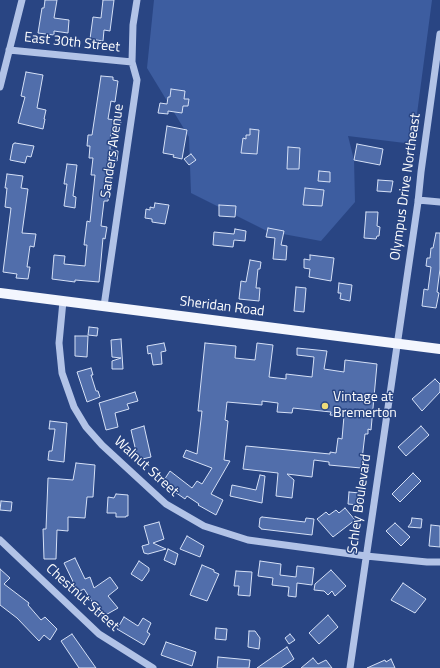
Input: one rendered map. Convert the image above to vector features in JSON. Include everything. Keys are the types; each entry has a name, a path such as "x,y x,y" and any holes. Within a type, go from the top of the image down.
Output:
{"main road":[{"name":"Sheridan Road","path":"0,293 440,349"}],"street":[{"path":"0,87 22,0"},
{"name":"Sanders Avenue","path":"104,306 136,80 132,62 133,25 137,0"},
{"name":"Olympus Drive Northeast","path":"397,344 421,172 438,65 440,34"},
{"name":"East 30th Street","path":"9,50 132,62"},
{"path":"418,200 440,202"},
{"name":"Walnut Street","path":"64,301 59,344 62,373 74,407 86,427 102,445 166,504 204,526 248,540 366,556 440,562"},
{"name":"Schley Boulevard","path":"350,668 397,344"},
{"name":"Chestnut Street","path":"0,540 99,634 153,668"}],"shaded area":[{"path":"154,0 432,0 413,144 348,136 354,160 355,202 321,241 267,231 191,193 189,137 147,68"}],"building":[{"path":"45,0 57,0 54,18 69,20 68,33 54,31 54,35 38,33 42,8 44,8"},
{"path":"103,0 114,0 110,31 104,30 103,41 90,39 93,17 101,18"},
{"path":"26,72 43,75 37,108 46,110 43,129 18,123 25,97 21,96"},
{"path":"101,76 113,77 113,80 118,81 115,102 111,101 108,119 121,121 119,133 111,132 110,150 118,151 117,161 113,161 108,201 104,201 101,226 107,227 105,239 103,238 99,282 75,280 75,282 52,279 54,255 65,256 64,264 85,266 87,245 84,245 87,221 90,222 95,175 91,175 93,158 89,158 90,146 87,146 88,135 92,135"},
{"path":"171,89 185,91 184,99 189,99 188,106 183,106 182,113 168,111 168,114 158,113 160,103 167,104"},
{"path":"167,126 187,130 182,159 173,157 174,155 163,153"},
{"path":"250,129 259,130 257,154 241,153 243,138 246,139 246,135 250,135"},
{"path":"13,144 34,146 31,157 27,156 25,163 10,160"},
{"path":"357,144 383,149 380,165 354,160"},
{"path":"288,147 300,148 299,169 287,169"},
{"path":"191,154 196,160 189,165 184,159"},
{"path":"67,164 77,165 73,196 76,197 75,208 64,206 67,184 64,184"},
{"path":"319,171 330,172 330,182 318,181"},
{"path":"7,174 23,176 21,188 28,189 22,233 36,234 34,247 30,246 27,267 30,267 28,279 16,278 17,274 3,272 11,208 5,207"},
{"path":"378,180 393,181 391,192 377,191"},
{"path":"305,188 324,190 322,206 303,205"},
{"path":"155,203 169,205 165,224 152,222 152,219 145,218 146,209 150,210 150,207 154,208"},
{"path":"219,205 236,206 235,217 219,216"},
{"path":"366,212 378,212 377,226 380,227 379,236 377,236 376,239 364,238"},
{"path":"268,228 284,231 281,245 287,246 286,260 273,259 275,238 266,237"},
{"path":"235,229 246,231 245,241 234,240 233,247 213,245 214,232 234,234"},
{"path":"436,233 440,233 440,269 437,292 439,293 436,308 422,306 424,289 428,290 431,267 426,266 427,258 430,258 431,248 433,248"},
{"path":"310,255 334,258 331,281 309,277 310,269 304,268 304,259 310,260"},
{"path":"250,260 261,262 260,269 258,269 256,288 260,288 259,301 239,299 241,281 246,282"},
{"path":"339,283 352,285 350,301 340,299 341,293 338,293"},
{"path":"296,287 306,288 304,312 294,311"},
{"path":"89,327 98,328 97,336 88,335"},
{"path":"75,336 88,336 87,357 75,356"},
{"path":"121,339 123,369 112,369 112,361 121,358 112,357 111,340"},
{"path":"164,343 166,351 161,352 162,364 153,365 151,353 148,354 147,346"},
{"path":"205,343 236,346 235,358 255,360 257,343 273,345 269,377 286,379 286,374 312,377 314,357 297,355 297,348 327,351 324,369 344,372 345,360 377,364 371,430 368,429 368,434 365,434 361,468 329,465 329,462 314,460 312,477 287,474 294,480 292,498 276,496 278,473 243,469 246,446 330,454 330,452 336,453 338,438 342,439 344,416 330,415 331,412 293,408 292,413 277,412 278,403 262,401 262,405 227,402 225,420 228,421 224,460 230,461 211,494 223,500 216,515 198,505 199,504 187,496 185,499 162,483 170,471 192,488 197,481 202,484 212,468 183,457 186,450 197,454 202,411 198,411"},
{"path":"91,368 93,375 91,375 96,391 98,391 100,397 87,402 77,372"},
{"path":"435,379 440,384 440,392 422,411 412,399"},
{"path":"135,392 138,401 127,404 129,409 115,413 118,427 106,430 99,403"},
{"path":"50,421 67,423 64,462 48,460 49,451 52,451 55,429 49,429"},
{"path":"144,426 151,457 138,460 131,430"},
{"path":"421,426 429,435 406,456 398,447"},
{"path":"76,463 95,465 93,497 87,497 85,518 68,517 68,531 57,530 56,559 44,559 43,529 46,529 48,478 73,480"},
{"path":"413,473 421,481 400,502 392,494"},
{"path":"260,475 265,476 262,503 230,496 232,485 256,490"},
{"path":"349,492 360,493 359,505 348,504"},
{"path":"116,494 128,495 128,516 126,517 116,517 116,513 107,513 108,497 114,498"},
{"path":"1,501 12,502 11,511 0,510"},
{"path":"345,508 355,520 333,537 317,519 326,512 329,515 336,510 339,513"},
{"path":"260,518 305,522 306,518 314,519 312,535 261,529 259,527"},
{"path":"412,518 422,519 421,528 408,527"},
{"path":"159,522 164,539 153,543 166,549 148,554 144,553 142,546 149,544 144,526"},
{"path":"395,523 410,537 401,546 386,531"},
{"path":"431,525 440,526 440,547 429,546"},
{"path":"187,536 204,546 200,557 180,549"},
{"path":"168,549 178,554 175,565 164,560"},
{"path":"75,558 85,579 90,577 94,588 110,577 118,588 108,596 118,608 102,617 84,589 78,592 64,563"},
{"path":"139,561 149,568 149,571 142,581 131,574"},
{"path":"260,561 281,564 280,575 296,577 297,566 314,568 312,585 297,583 296,597 288,596 289,587 272,585 273,578 258,576"},
{"path":"202,565 219,574 207,601 190,595"},
{"path":"0,569 10,578 4,584 29,603 28,605 41,620 45,617 57,629 50,640 44,635 39,641 17,618 0,605"},
{"path":"331,570 346,586 335,596 332,591 328,595 324,591 314,590 315,584"},
{"path":"236,571 252,572 250,596 238,595 239,586 234,586"},
{"path":"403,583 426,599 415,613 391,600"},
{"path":"328,615 338,627 319,644 309,633"},
{"path":"124,617 138,626 143,618 151,623 147,632 150,634 144,645 117,629"},
{"path":"216,628 227,629 226,640 215,639"},
{"path":"249,631 255,631 260,638 259,649 248,647"},
{"path":"72,634 96,668 79,668 61,641"},
{"path":"290,634 295,640 289,644 285,638"},
{"path":"166,642 196,652 192,666 161,655"},
{"path":"287,647 294,659 281,668 257,668"},
{"path":"218,657 250,660 249,668 217,668"},
{"path":"313,658 318,664 326,660 332,668 301,668"},
{"path":"391,659 395,668 367,668 385,660 386,662"}],"place":[{"name":"Vintage at Bremerton","path":"325,406"}]}
